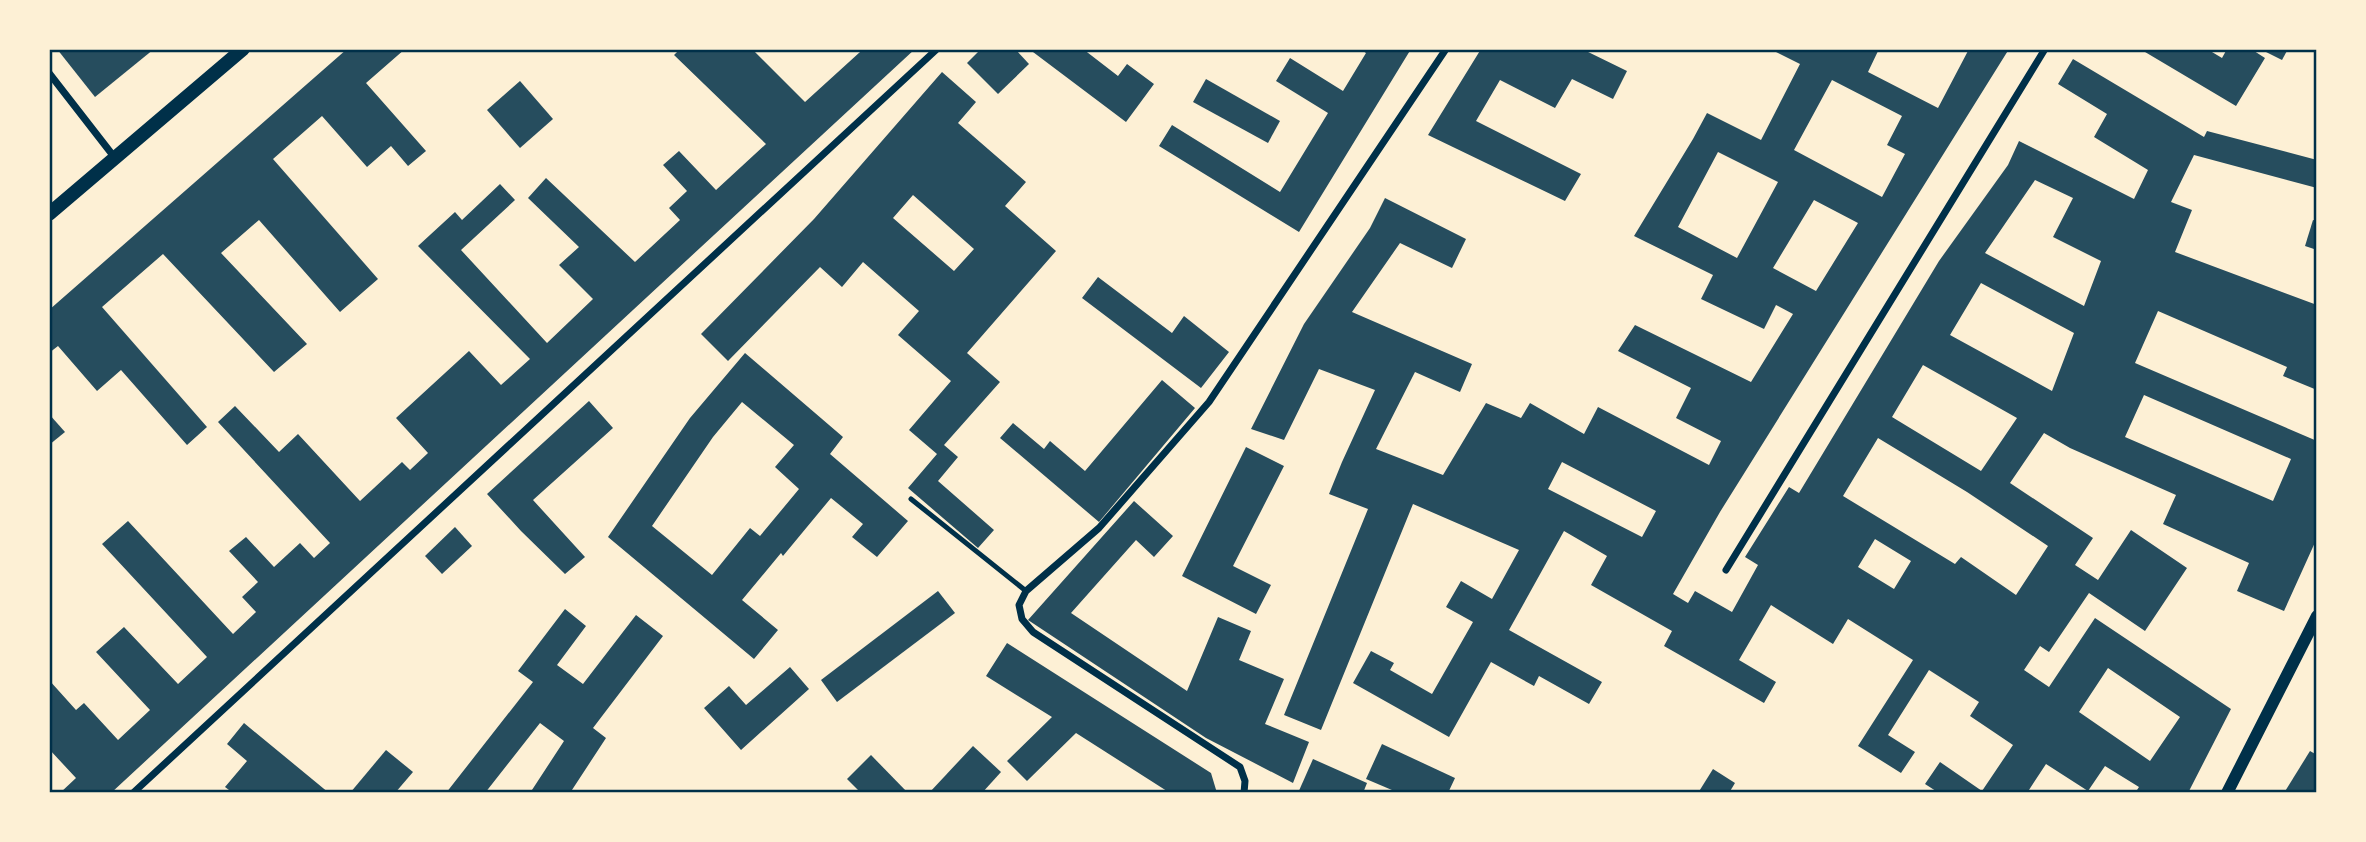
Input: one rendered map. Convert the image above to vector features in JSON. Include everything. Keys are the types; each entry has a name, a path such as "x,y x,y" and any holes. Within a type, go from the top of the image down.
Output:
{"main road":[{"path":"49,214 243,49"}],"street":[{"path":"133,793 937,49"},
{"path":"1244,793 1245,781 1240,767 1033,632 1021,619 1019,605 1026,591 1099,528 1209,402 1446,49"},
{"path":"1726,570 2045,49"},
{"path":"49,73 115,158"},
{"path":"2227,793 2317,616"}],"lane":[{"path":"911,499 1026,591"}],"building":[{"path":"57,49 154,49 95,97"},
{"path":"347,49 405,49 366,83 426,151 408,166 391,146 367,167 322,116 273,159 378,279 340,312 259,220 221,253 307,344 274,372 163,254 102,307 207,427 187,445 121,370 97,391 58,346 49,353 49,310"},
{"path":"680,49 752,49 805,102 860,52 858,49 915,49 111,793 60,793 76,778 49,749 49,680 76,710 84,703 118,740 150,710 96,652 124,627 178,684 207,657 102,544 128,521 233,634 256,612 242,597 258,582 229,551 246,537 274,567 300,543 314,558 330,543 218,422 235,406 279,452 298,434 360,501 402,462 410,470 428,453 396,418 469,351 501,385 530,359 418,246 455,212 462,220 500,184 515,200 461,250 547,343 593,299 559,265 579,247 528,198 546,178 635,262 680,220 669,208 687,191 663,165 679,151 716,190 766,144 674,55"},
{"path":"981,49 1015,49 1029,64 998,94 967,63"},
{"path":"1029,49 1083,49 1118,76 1127,64 1154,84 1126,122"},
{"path":"1360,49 1411,49 1299,232 1159,146 1172,125 1280,192 1328,113 1276,81 1290,58 1343,91 1366,53"},
{"path":"1481,49 1582,49 1627,71 1613,99 1572,79 1555,108 1500,80 1476,121 1581,174 1565,201 1428,135"},
{"path":"1770,49 1879,49 1868,72 1938,108 1969,49 2009,49 1720,512 1673,594 1688,603 1695,591 1732,612 1758,565 1745,557 1789,487 1799,493 1939,261 2008,165 2019,141 2134,199 2148,170 2094,137 2107,114 2058,84 2073,59 2204,137 2207,131 2317,160 2317,188 2194,155 2171,202 2192,210 2175,252 2317,305 2317,390 2283,376 2287,367 2158,311 2135,363 2317,441 2317,538 2284,611 2237,591 2249,563 2163,524 2176,495 2070,448 2044,433 2010,483 2093,538 2075,565 2098,580 2131,530 2187,568 2145,631 2089,593 2049,652 2040,646 2024,670 2049,687 2095,618 2231,709 2188,793 2135,793 2139,787 2105,766 2088,791 2046,764 2027,793 1939,793 1925,784 1940,762 1982,791 2013,745 1970,716 1979,702 1929,670 1888,735 1915,752 1901,773 1858,746 1913,660 1848,619 1833,644 1771,605 1739,660 1776,682 1764,703 1664,646 1672,631 1591,585 1607,556 1564,531 1509,630 1602,682 1589,704 1539,676 1534,686 1491,662 1449,737 1353,683 1371,651 1394,663 1390,670 1432,694 1473,622 1446,607 1461,581 1492,599 1519,550 1413,504 1321,730 1284,715 1368,509 1329,494 1375,390 1319,369 1284,440 1251,429 1304,324 1370,228 1385,198 1466,239 1452,268 1400,243 1352,312 1472,364 1460,392 1415,372 1376,449 1443,475 1486,403 1521,418 1530,403 1584,434 1598,407 1709,465 1721,441 1676,418 1691,388 1618,351 1635,325 1751,382 1793,314 1776,305 1764,329 1701,299 1713,275 1634,236 1707,113 1761,140 1800,64","holes":["1832,80 1902,116 1887,145 1905,154 1882,197 1794,150","1718,152 1778,182 1737,258 1678,227","2035,180 2073,198 2053,237 2101,261 2084,306 1985,253","1814,200 1858,223 1816,291 1773,268","1981,283 2074,333 2052,391 1950,335","1923,365 2017,418 1981,471 1892,417","2144,395 2291,459 2273,501 2125,437","1878,438 1967,492 2048,546 2016,595 1961,557 1955,564 1843,496","1562,462 1656,511 1642,537 1548,489","1875,539 1911,561 1894,589 1858,567","2108,668 2180,717 2150,761 2079,712"]},
{"path":"2140,49 2207,49 2222,58 2227,49 2251,49 2265,58 2236,106"},
{"path":"2260,49 2288,49 2282,60"},
{"path":"942,72 976,102 958,123 1026,182 1005,206 1056,251 967,353 1000,382 944,445 958,457 938,481 994,530 978,548 908,488 937,454 909,430 951,381 898,335 919,311 863,262 842,287 820,267 728,361 701,334 814,219","holes":["913,195 974,249 954,271 893,218"]},
{"path":"1206,79 1280,121 1268,143 1193,102"},
{"path":"520,81 553,119 520,148 487,110"},
{"path":"2313,220 2317,221 2317,250 2305,246"},
{"path":"1098,277 1172,333 1184,316 1229,352 1201,388 1082,298"},
{"path":"745,353 843,437 830,454 908,521 877,557 852,537 863,524 831,498 742,600 778,630 754,659 608,537 690,418","holes":["742,402 794,445 775,467 799,489 760,536 750,528 712,575 652,526 713,437"]},
{"path":"1162,380 1195,408 1099,522 1000,438 1013,423 1044,449 1050,441 1085,471"},
{"path":"589,401 613,428 533,500 585,557 565,574 487,494"},
{"path":"49,414 65,432 49,445"},
{"path":"1246,447 1284,466 1233,566 1271,585 1256,614 1182,576"},
{"path":"1134,501 1173,536 1154,557 1136,540 1071,613 1187,691 1218,617 1251,631 1239,660 1284,679 1265,724 1309,742 1293,783 1206,738 1028,620"},
{"path":"455,527 472,546 442,574 425,556"},
{"path":"938,591 955,613 837,702 821,680"},
{"path":"565,609 586,626 557,665 583,684 636,615 663,636 593,728 606,738 570,793 530,793 564,741 540,723 485,793 446,793 533,682 518,671"},
{"path":"1007,643 1211,773 1217,793 1170,793 1076,733 1027,781 1007,761 1052,717 986,676"},
{"path":"790,667 809,689 741,750 704,708 729,686 746,705"},
{"path":"244,723 329,793 233,793 225,787 247,761 227,744"},
{"path":"1382,744 1455,778 1448,793 1399,793 1366,779"},
{"path":"973,746 1001,772 982,793 929,793"},
{"path":"386,750 413,772 395,793 350,793"},
{"path":"2310,751 2317,755 2317,793 2284,793"},
{"path":"871,755 908,793 861,793 847,779"},
{"path":"1313,759 1367,783 1363,793 1298,793"},
{"path":"1713,769 1735,783 1729,793 1698,793"}]}
